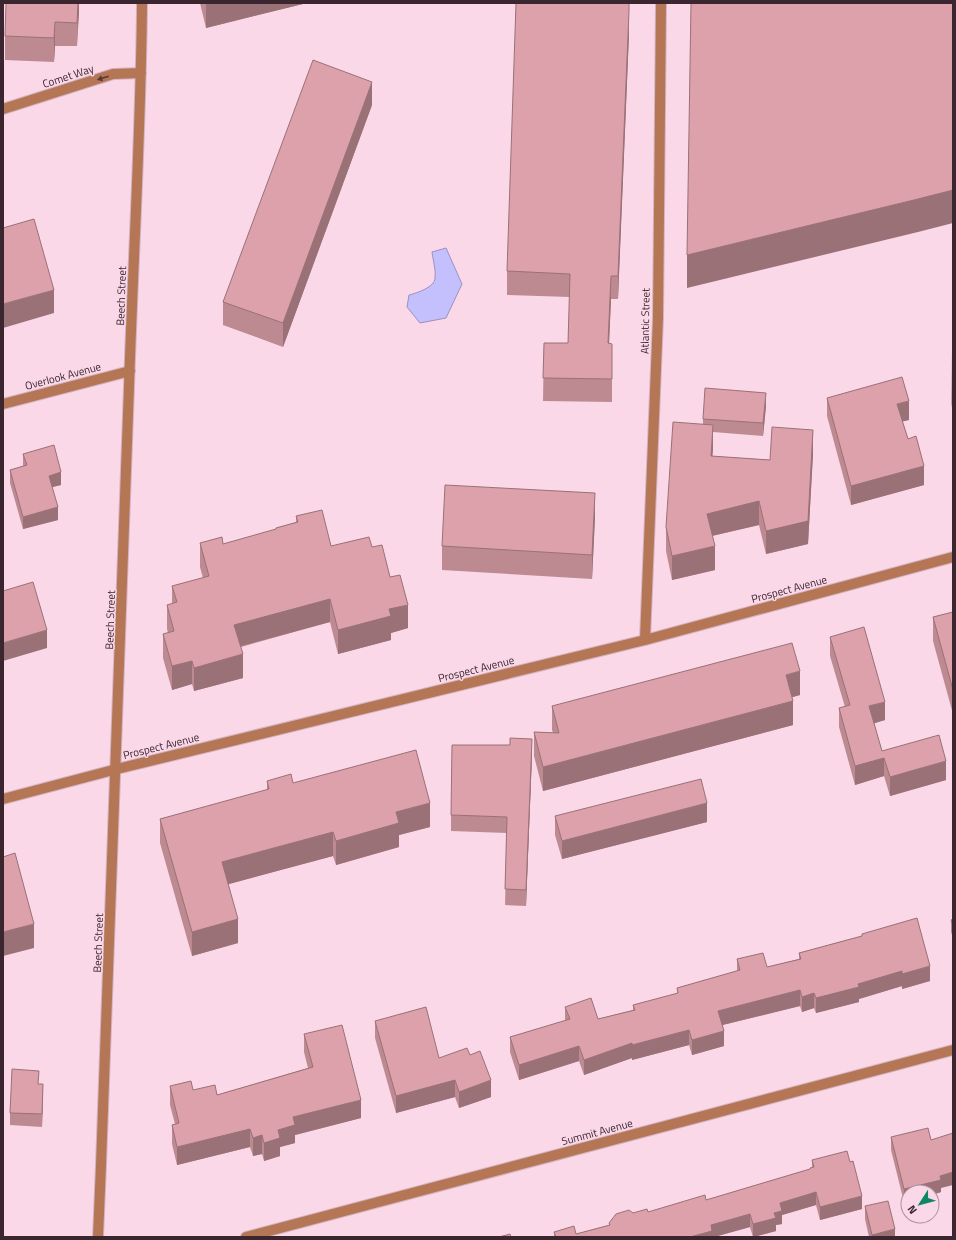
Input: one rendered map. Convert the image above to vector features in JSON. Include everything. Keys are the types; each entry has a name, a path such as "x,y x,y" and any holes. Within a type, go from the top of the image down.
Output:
{"street":[{"name":"Beech Street","path":"98,1237 117,769 130,370 142,73 142,3"},
{"name":"Atlantic Street","path":"645,640 657,325 661,3"},
{"name":"Comet Way","path":"3,109 113,74 142,73"},
{"name":"Overlook Avenue","path":"3,404 130,370"},
{"name":"Prospect Avenue","path":"3,799 117,769 645,640 953,557"},
{"name":"Summit Avenue","path":"246,1237 953,1050"}],"shaded area":[{"path":"446,248 462,284 446,318 420,323 407,307 409,295 425,289 432,284 434,281 435,268 432,252"}],"building":[{"path":"6,3 78,3 77,23 55,22 54,38 5,36"},
{"path":"516,3 629,3 618,276 611,276 608,343 612,344 612,379 543,378 544,343 568,343 570,274 507,271"},
{"path":"691,3 953,3 953,190 687,255"},
{"path":"313,60 372,82 283,323 223,302"},
{"path":"34,219 54,290 3,304 3,228"},
{"path":"953,294 953,413 952,403"},
{"path":"902,377 909,401 897,404 908,439 916,436 924,466 851,486 827,398"},
{"path":"705,388 766,393 763,423 703,419"},
{"path":"673,422 713,425 711,456 770,460 772,427 813,430 808,521 766,531 759,501 707,514 715,546 672,556 666,527"},
{"path":"54,445 61,472 49,476 58,507 23,517 10,470 27,465 23,454"},
{"path":"445,485 595,493 592,555 442,546"},
{"path":"322,510 331,546 369,537 372,547 382,545 390,577 400,575 408,605 389,609 391,616 338,630 330,599 234,625 243,654 194,668 192,661 172,666 163,634 174,631 167,605 177,602 172,586 209,576 200,543 222,537 223,544 298,522 296,516"},
{"path":"33,582 47,630 3,643 3,591"},
{"path":"953,612 953,690 933,617"},
{"path":"864,627 885,702 869,706 882,751 939,735 946,761 890,777 884,758 855,766 839,708 850,705 830,637"},
{"path":"792,643 800,671 786,675 793,701 543,767 534,732 559,733 552,706"},
{"path":"510,738 532,739 526,890 505,889 507,817 451,815 452,745 510,745"},
{"path":"416,750 430,803 396,812 399,823 336,841 333,832 222,862 238,919 192,932 160,819 269,789 267,781 291,774 293,783"},
{"path":"701,779 707,803 562,841 555,816"},
{"path":"15,853 34,924 3,932 3,857"},
{"path":"917,918 930,966 902,974 902,971 858,984 859,987 816,998 814,993 802,997 800,990 718,1011 724,1031 692,1040 689,1030 632,1045 632,1043 584,1060 579,1046 519,1065 510,1037 570,1019 565,1007 591,998 598,1019 635,1010 633,1005 678,993 677,988 740,970 737,959 763,953 767,967 801,959 799,953 862,936 862,934"},
{"path":"426,1007 439,1058 467,1048 470,1055 480,1051 491,1080 459,1092 455,1080 396,1096 375,1021"},
{"path":"342,1025 361,1100 293,1117 295,1125 278,1130 280,1138 264,1143 262,1135 253,1138 250,1129 177,1147 172,1125 179,1123 170,1086 191,1081 193,1090 215,1085 217,1095 313,1067 304,1034"},
{"path":"12,1069 39,1071 38,1084 43,1084 42,1114 10,1113"},
{"path":"928,1128 931,1140 953,1133 953,1172 940,1176 941,1180 925,1184 903,1184 891,1137"},
{"path":"847,1151 850,1162 853,1161 862,1196 820,1207 816,1192 780,1203 782,1211 774,1213 776,1218 753,1224 750,1214 711,1225 712,1231 690,1237 556,1237 554,1232 574,1226 576,1234 610,1225 609,1223 616,1214 629,1210 633,1213 647,1209 648,1212 705,1195 706,1200 810,1169 814,1167 812,1160"},
{"path":"888,1201 895,1229 872,1235 865,1206"},
{"path":"510,1234 511,1237 499,1237"}]}
